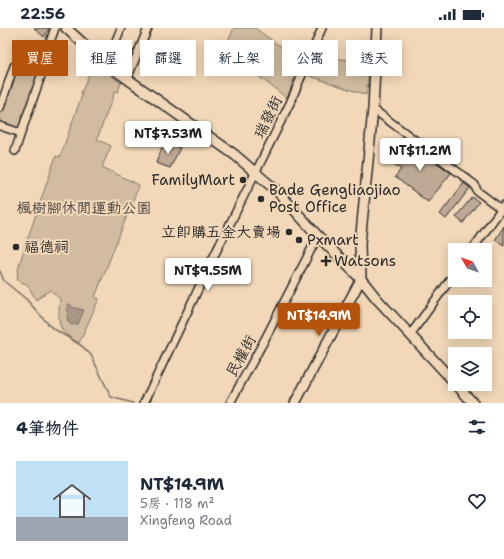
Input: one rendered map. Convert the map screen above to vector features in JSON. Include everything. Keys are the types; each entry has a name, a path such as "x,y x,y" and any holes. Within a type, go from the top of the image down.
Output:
{"main road":[{"path":"66,28 105,63 234,155 278,192 318,236 361,279 377,299 448,375"},
{"path":"377,28 377,40"},
{"path":"380,40 382,28"},
{"path":"295,403 361,279 360,244 375,76"},
{"path":"463,391 473,403"}],"street":[{"path":"51,40 55,28"},
{"path":"116,40 121,28"},
{"path":"127,79 148,28"},
{"name":"瑞發街","path":"144,403 255,172 290,103 322,28"},
{"path":"0,108 12,72"},
{"path":"15,151 41,76"},
{"path":"373,109 475,185 477,191 503,208 477,243"},
{"path":"0,126 21,132"},
{"name":"民權街","path":"230,403 318,236"},
{"path":"410,335 448,283"}],"green space":[{"path":"234,28 255,28 271,40 229,40"},
{"path":"274,42 282,46 282,76 295,76 287,98 258,76 274,76"},
{"path":"338,58 346,60 346,76 368,76 366,95 310,76 338,76"},
{"path":"13,76 38,76 20,128 16,129 0,124 0,117"},
{"name":"楓樹腳休閒運動公園","path":"88,76 112,76 121,83 118,92 115,91 97,139 111,146 102,167 139,185 95,297 99,299 79,343 66,334 60,326 60,299 50,290 36,300 27,284 18,281 17,275 24,249 56,156 60,157 82,95 81,93"}],"shaded area":[{"path":"68,303 74,308 84,310 78,324 71,325 69,323 67,318"}],"building":[{"path":"34,28 48,28 49,29 44,37"},
{"path":"407,141 451,173 428,202 395,177 401,169 391,162"},
{"path":"164,142 180,148 170,168 156,163"},
{"path":"464,183 470,188 446,219 440,214"},
{"path":"472,197 479,202 463,223 456,217"},
{"path":"504,226 504,246 495,240"}],"waterway":[{"path":"0,271 4,281 26,299 51,327 82,346 91,355 111,397 133,403"}],"place":[{"name":"FamilyMart","path":"243,180"},
{"name":"Bade Gengliaojiao Post Office","path":"261,199"},
{"name":"立即購五金大賣場","path":"289,232"},
{"name":"Pxmart","path":"299,240"},
{"name":"福德祠","path":"16,247"},
{"name":"Watsons","path":"326,261"}]}
